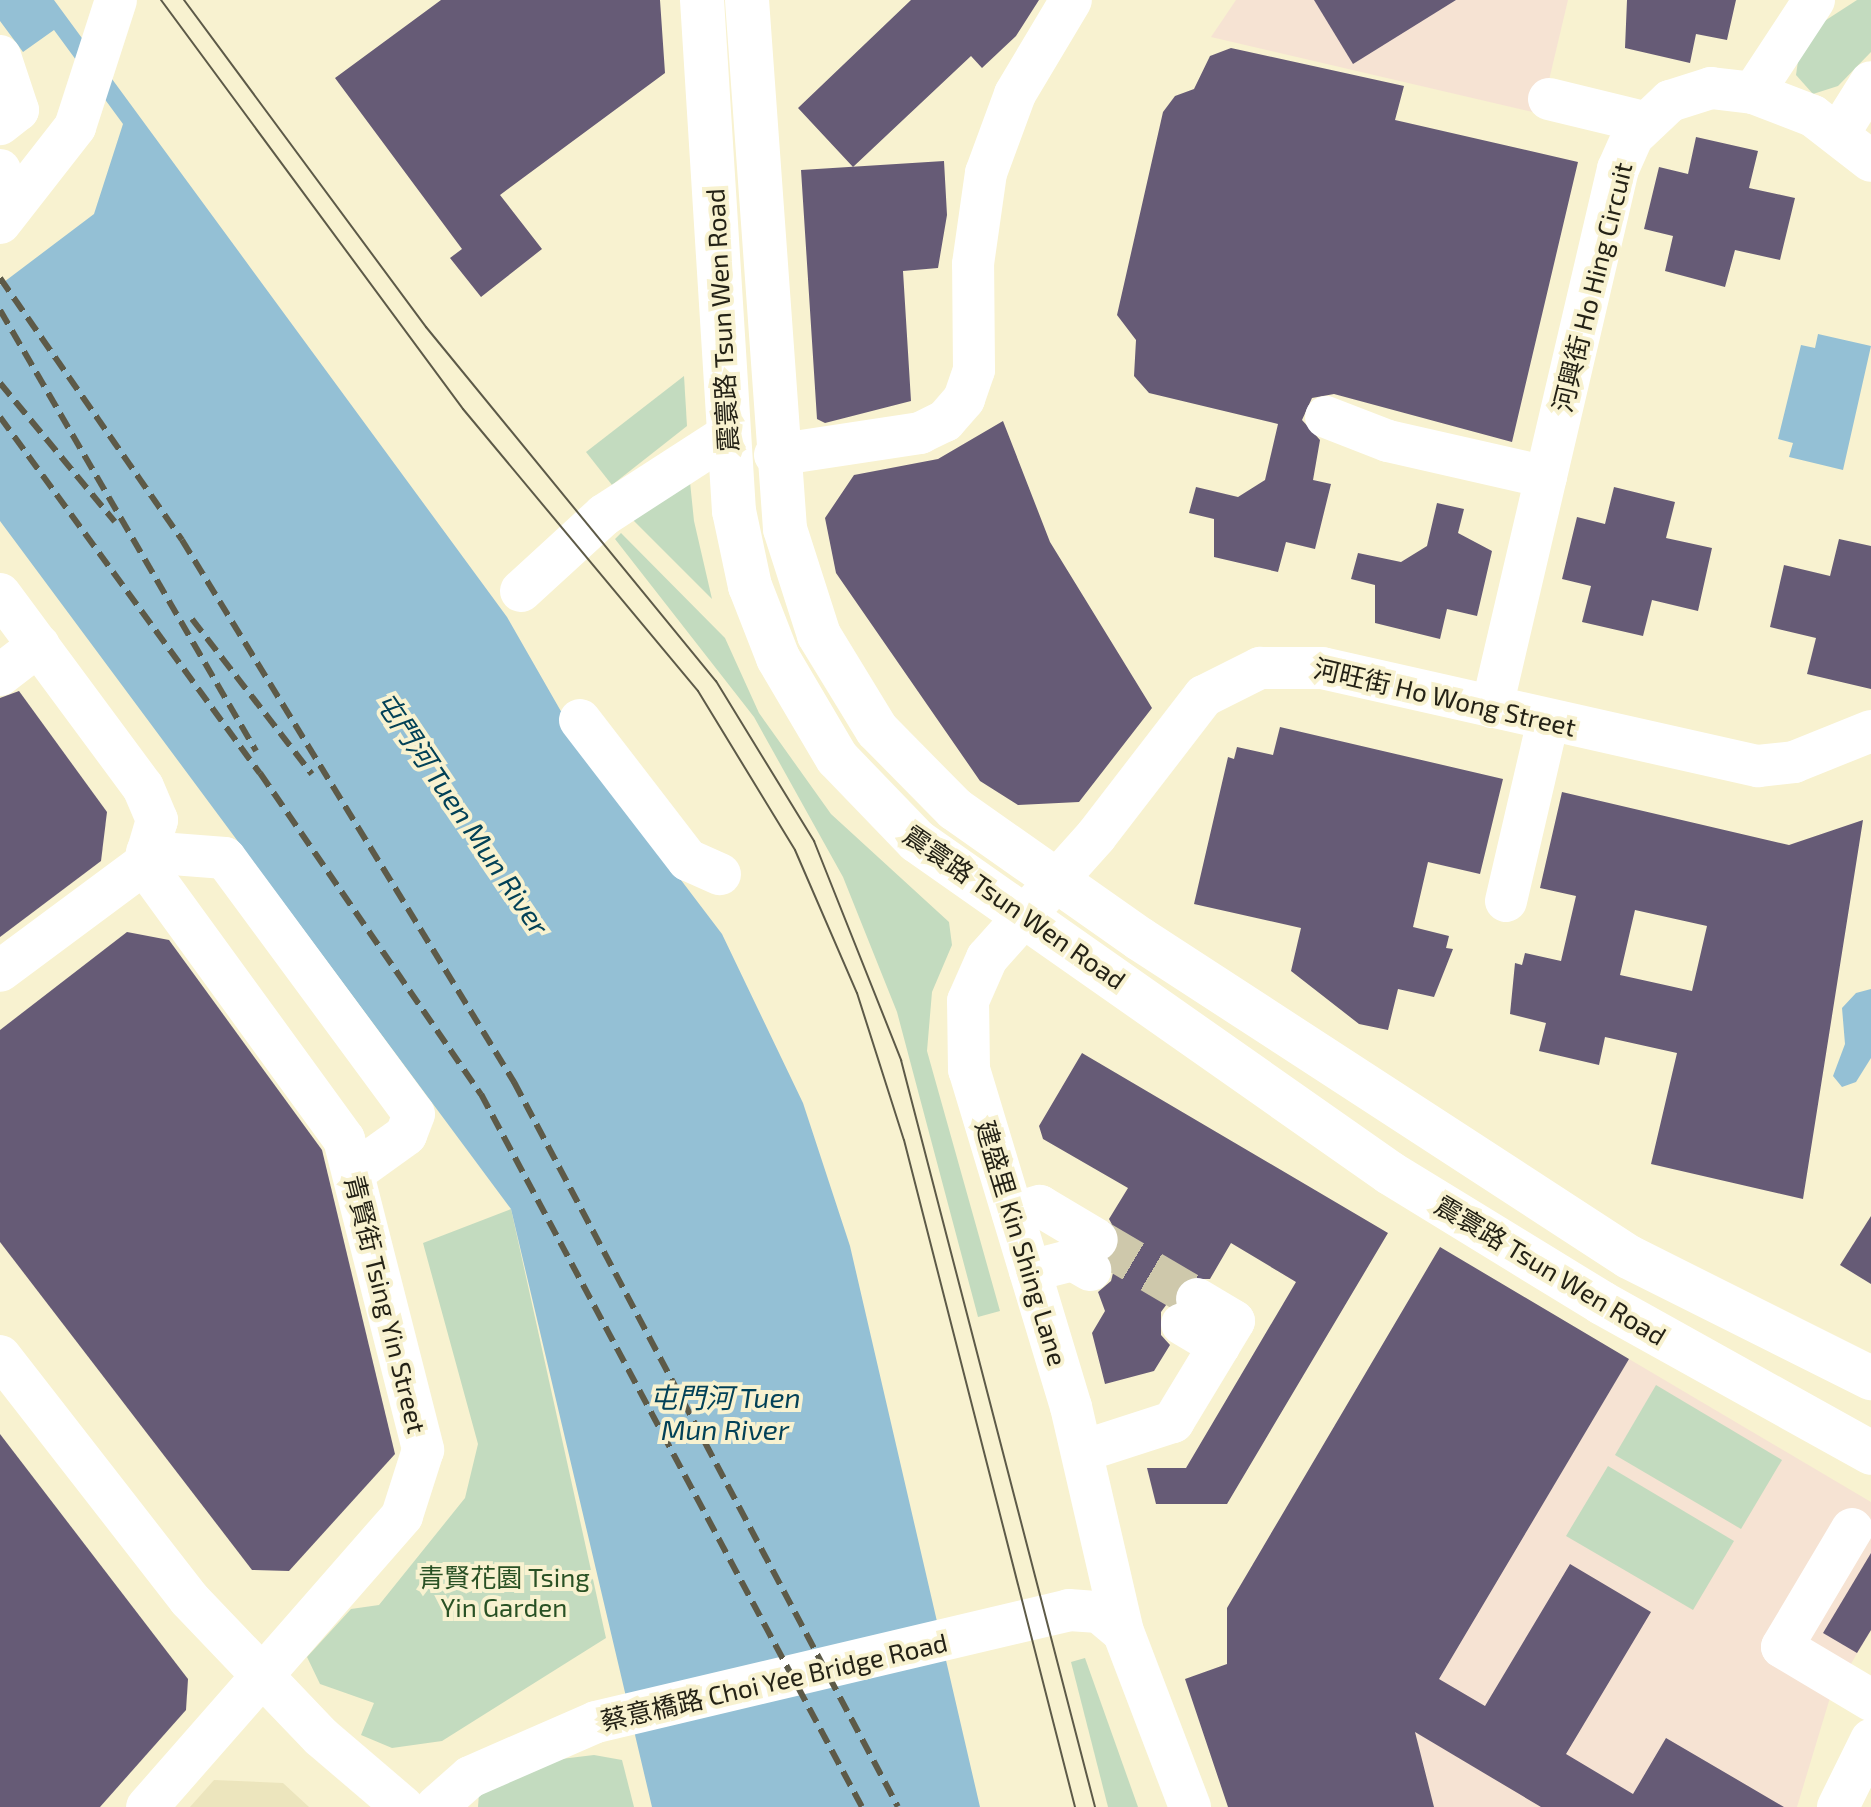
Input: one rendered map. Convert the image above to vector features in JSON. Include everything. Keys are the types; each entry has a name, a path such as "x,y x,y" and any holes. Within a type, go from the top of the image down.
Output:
{"main road":[{"name":"震寰路 Tsun Wen Road","path":"702,0 729,434 750,586 815,726 888,816 1023,919 1390,1173 1602,1303 1871,1453"},
{"name":"震寰路 Tsun Wen Road","path":"747,0 775,455 797,577 855,700 927,785 1056,881 1629,1257 1871,1378"}],"street":[{"path":"0,223 75,127 116,0"},
{"path":"775,455 920,433 945,421 964,399 974,370 973,264 986,173 1015,94 1071,0"},
{"path":"1753,93 1814,0"},
{"path":"0,56 6,125 75,127"},
{"path":"1839,133 1871,82"},
{"name":"河興街 Ho Hing Circuit","path":"1492,707 1618,169 1644,122 1695,91 1753,93 1839,133 1871,161"},
{"path":"1549,99 1644,122"},
{"path":"0,170 0,200"},
{"path":"1326,417 1388,441 1546,477"},
{"path":"521,591 604,515 729,434"},
{"path":"0,594 143,787 157,820 146,858 0,971"},
{"path":"0,675 39,645"},
{"name":"河旺街 Ho Wong Street","path":"1056,881 1204,696 1240,674 1301,665 1758,766 1802,759 1871,731"},
{"path":"580,720 688,860 720,874"},
{"path":"1506,901 1548,720"},
{"path":"146,858 225,858 414,1114 406,1135 353,1173"},
{"name":"青賢街 Tsing Yin Street","path":"146,858 344,1139 423,1450 402,1516 258,1676 147,1807"},
{"name":"建盛里 Kin Shing Lane","path":"1056,881 975,979 964,1024 969,1070 1026,1210 1030,1271 1083,1451 1123,1632 1190,1807"},
{"path":"1026,1210 1080,1196 1100,1242 1073,1260 1030,1271"},
{"path":"1083,1451 1173,1422 1227,1334 1197,1299"},
{"path":"0,1356 189,1599 258,1676 403,1807"},
{"path":"1852,1529 1782,1647 1871,1700"},
{"name":"蔡意橋路 Choi Yee Bridge Road","path":"436,1807 470,1777 596,1722 1084,1609 1123,1632"},
{"path":"1838,1807 1871,1740"}],"shaded area":[{"path":"1236,0 1568,0 1541,114 1211,37"},
{"path":"1629,1359 1871,1502 1871,1630 1829,1701 1797,1807 1434,1807 1412,1723"},
{"path":"214,1780 283,1783 309,1807 190,1807"}],"green space":[{"path":"1857,0 1871,0 1871,52 1838,86 1813,94 1796,75 1798,61 1823,22"},
{"path":"684,376 687,426 612,485 586,452"},
{"path":"690,482 694,521 712,599 633,520"},
{"path":"621,533 725,638 759,713 831,814 949,922 952,945 932,992 927,1051 1000,1311 978,1317 897,1012 843,877 754,717 615,539"},
{"name":"青賢花園 Tsing Yin Garden","path":"511,1209 606,1638 442,1741 392,1748 361,1735 374,1703 320,1684 307,1657 351,1609 379,1605 465,1498 478,1444 423,1243"},
{"path":"1656,1385 1782,1460 1741,1529 1615,1455"},
{"path":"1608,1466 1734,1541 1693,1610 1566,1536"},
{"path":"1085,1658 1138,1807 1108,1807 1071,1662"},
{"path":"594,1755 622,1760 634,1807 478,1807 479,1793 528,1763"}],"water":[{"name":"屯門河 Tuen Mun River","path":"0,0 54,0 507,617 586,755 722,934 803,1103 850,1246 980,1807 652,1807 511,1209 0,521"},
{"path":"1818,334 1871,346 1843,470 1789,457 1793,443 1778,439 1801,345 1815,348"},
{"path":"1871,989 1871,1058 1856,1082 1842,1087 1833,1076 1845,1044 1842,1008 1856,993"}],"pier":[{"path":"0,21 23,52 54,30 123,124 94,214 0,285"}],"building":[{"path":"441,0 660,0 665,73 500,195 542,249 481,297 450,258 462,249 335,78"},
{"path":"911,0 1039,0 1016,36 982,68 971,56 853,167 798,108"},
{"path":"1314,0 1456,0 1353,64"},
{"path":"1627,0 1736,0 1727,40 1696,34 1690,63 1625,48"},
{"path":"1231,48 1404,86 1395,120 1578,162 1512,442 1334,394 1312,398 1302,420 1320,440 1313,480 1331,484 1315,549 1286,542 1278,572 1214,557 1214,519 1189,513 1196,487 1238,497 1265,480 1278,424 1149,393 1134,376 1136,340 1117,315 1163,112 1175,96 1194,89 1210,56"},
{"path":"1696,137 1758,151 1749,188 1795,198 1780,260 1735,250 1725,287 1665,271 1673,236 1644,229 1659,167 1688,174"},
{"path":"944,161 947,215 938,268 903,271 911,401 825,423 817,419 801,170"},
{"path":"1003,421 1050,542 1152,708 1079,802 1018,805 980,781 836,573 825,518 854,475 938,459"},
{"path":"1614,487 1675,502 1666,538 1712,548 1698,611 1652,600 1643,636 1582,622 1591,586 1562,579 1577,517 1605,524"},
{"path":"1437,503 1464,509 1458,533 1492,551 1477,616 1447,609 1440,639 1375,623 1375,585 1351,579 1358,553 1401,562 1427,546"},
{"path":"1839,539 1871,546 1871,689 1807,674 1816,638 1770,627 1784,565 1830,576"},
{"path":"19,691 107,812 101,861 0,937 0,698"},
{"path":"1280,727 1503,779 1480,874 1428,862 1413,927 1449,936 1446,948 1453,949 1434,997 1398,989 1388,1030 1359,1024 1291,971 1301,928 1194,904 1228,757 1234,759 1237,747 1273,755"},
{"path":"1562,792 1789,845 1863,820 1803,1199 1651,1164 1677,1053 1605,1037 1599,1065 1539,1051 1546,1023 1510,1014 1515,963 1522,965 1525,953 1561,961 1576,896 1540,888","holes":["1635,910 1707,926 1692,991 1620,975"]},
{"path":"127,932 169,940 322,1150 395,1454 289,1571 252,1570 0,1242 0,1030"},
{"path":"1082,1053 1388,1233 1227,1504 1156,1504 1147,1468 1186,1468 1296,1282 1231,1243 1210,1279 1185,1279 1161,1312 1161,1335 1170,1345 1154,1371 1105,1384 1092,1333 1105,1311 1098,1292 1111,1281 1121,1241 1109,1219 1128,1188 1043,1139 1039,1126"},
{"path":"1871,1216 1871,1284 1840,1265"},
{"path":"1440,1247 1629,1359 1439,1679 1485,1706 1570,1564 1651,1612 1566,1754 1633,1794 1666,1738 1784,1807 1541,1807 1415,1732 1434,1807 1228,1807 1185,1679 1227,1664 1227,1608"},
{"path":"0,1434 188,1679 186,1710 100,1807 0,1807"},
{"path":"1871,1553 1871,1630 1857,1653 1823,1633"}],"tunnel":[{"path":"1097,1240 1197,1299"}],"tram line":[{"path":"161,0 463,409 698,691 795,850 857,993 904,1140 1075,1807"},
{"path":"184,0 426,327 716,681 814,841 901,1060 1095,1807"}],"railway":[{"path":"0,278 182,540 514,1082 898,1807"},
{"path":"0,310 256,751"},
{"path":"0,383 115,522"},
{"path":"0,417 260,773 481,1094 862,1807"},
{"path":"192,619 312,774"}]}
